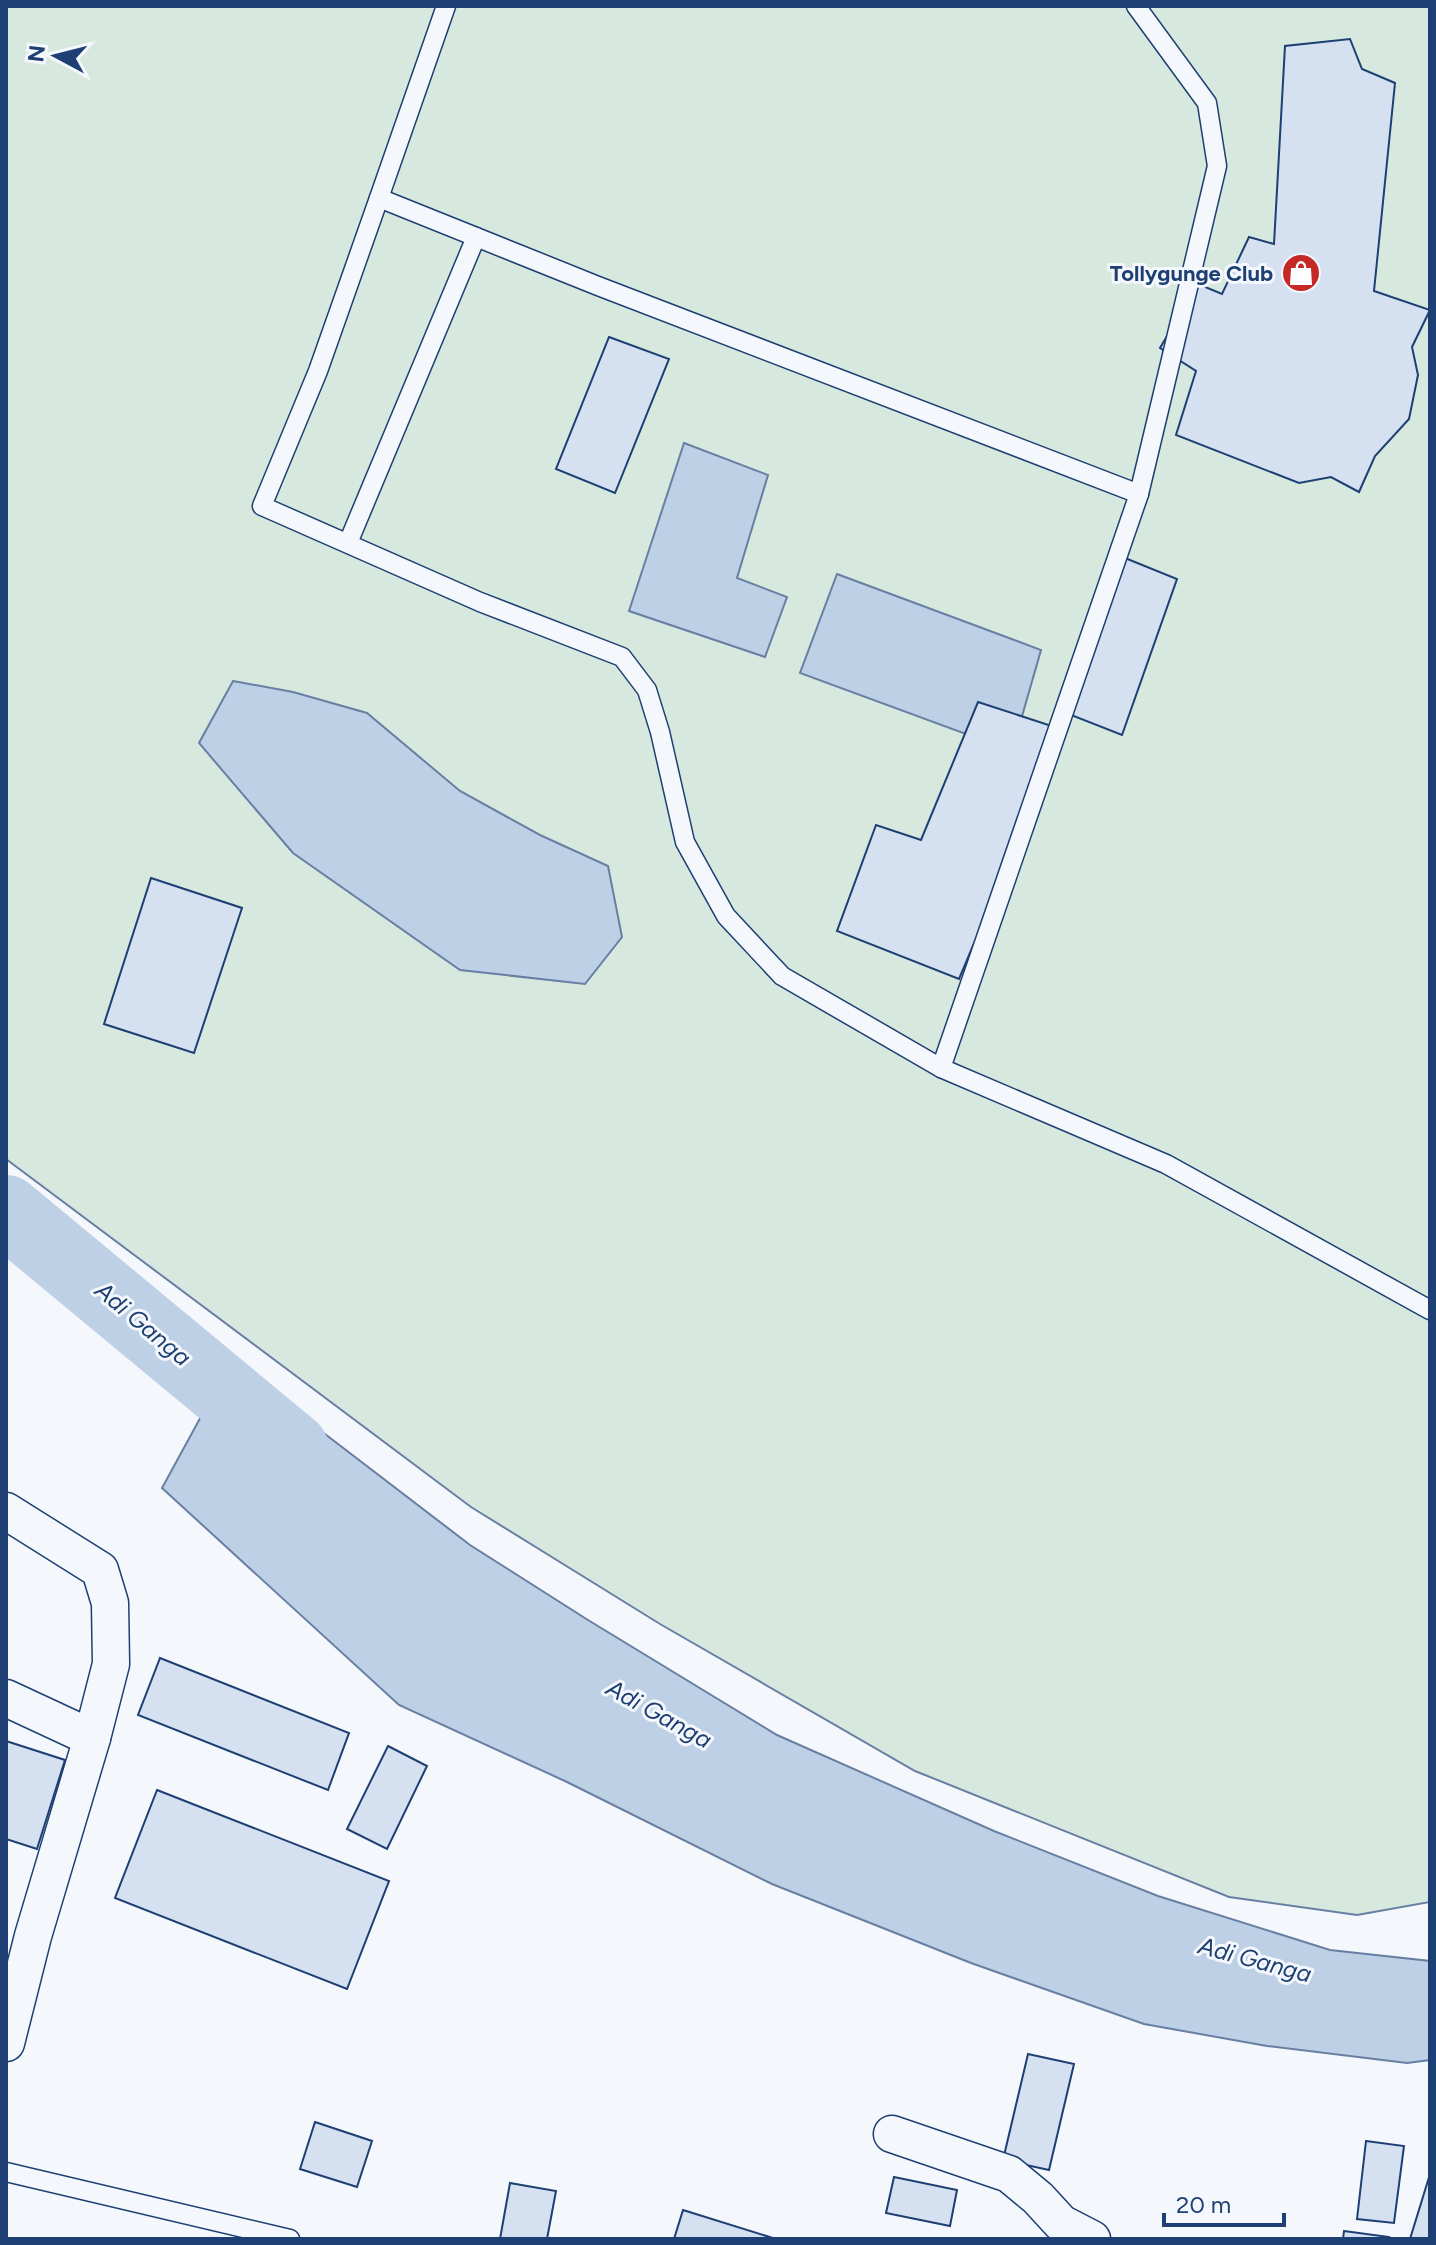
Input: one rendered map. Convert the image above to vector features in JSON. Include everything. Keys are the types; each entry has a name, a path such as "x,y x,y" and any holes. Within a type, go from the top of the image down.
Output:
{"street":[{"path":"6,1511 100,1570 110,1603 111,1664 33,1936 6,2043"},
{"path":"6,1698 92,1738"},
{"path":"892,2134 1009,2174 1038,2198 1061,2223 1092,2239"}],"lane":[{"path":"446,6 318,371 262,506 480,602 622,657 647,690 660,732 685,842 726,916 782,976 941,1068 1166,1164 1430,1310"},
{"path":"941,1068 1139,494 1217,166 1207,103 1136,6"},
{"path":"379,198 1139,494"},
{"path":"348,543 476,237"},
{"path":"6,2172 290,2239"}],"shaded area":[{"name":"Tollygunge Club","path":"6,6 1430,6 1430,1902 1357,1915 1229,1897 915,1771 660,1624 471,1507 6,1159"}],"water":[{"path":"684,443 768,475 737,578 787,597 765,657 629,611"},
{"path":"837,574 1041,650 1012,751 800,673"},
{"path":"233,681 293,692 367,713 460,791 540,835 608,866 622,937 585,984 460,970 293,853 199,743"},
{"path":"234,1356 325,1434 470,1545 777,1735 994,1831 1158,1896 1330,1950 1430,1961 1430,2060 1407,2063 1267,2046 1144,2024 971,1963 772,1884 567,1782 399,1705 162,1488"}],"building":[{"path":"1350,39 1362,69 1395,83 1374,291 1430,310 1412,347 1418,375 1409,419 1375,456 1359,492 1331,477 1299,483 1176,435 1196,371 1160,348 1198,284 1222,294 1249,237 1274,244 1285,46"},
{"path":"609,337 669,359 615,493 556,469"},
{"path":"1125,558 1177,579 1122,735 1071,715"},
{"path":"978,702 1064,730 959,979 837,931 876,825 921,840"},
{"path":"151,878 242,908 194,1053 104,1024"},
{"path":"160,1658 349,1733 328,1790 138,1715"},
{"path":"6,1741 65,1760 37,1849 6,1839"},
{"path":"388,1746 427,1766 387,1849 347,1829"},
{"path":"157,1790 389,1881 347,1989 115,1898"},
{"path":"1028,2054 1074,2064 1049,2170 1003,2160"},
{"path":"315,2122 372,2141 357,2187 300,2169"},
{"path":"1366,2141 1404,2146 1394,2223 1357,2219"},
{"path":"1430,2174 1430,2239 1410,2239"},
{"path":"894,2177 957,2190 950,2226 886,2213"},
{"path":"510,2183 556,2191 547,2239 500,2239"},
{"path":"683,2210 776,2239 674,2239"},
{"path":"1344,2231 1389,2237 1343,2239"}],"waterway":[{"name":"Adi Ganga","path":"6,1211 293,1449"}],"place":[{"name":"Tollygunge Club","path":"1301,273"}]}
